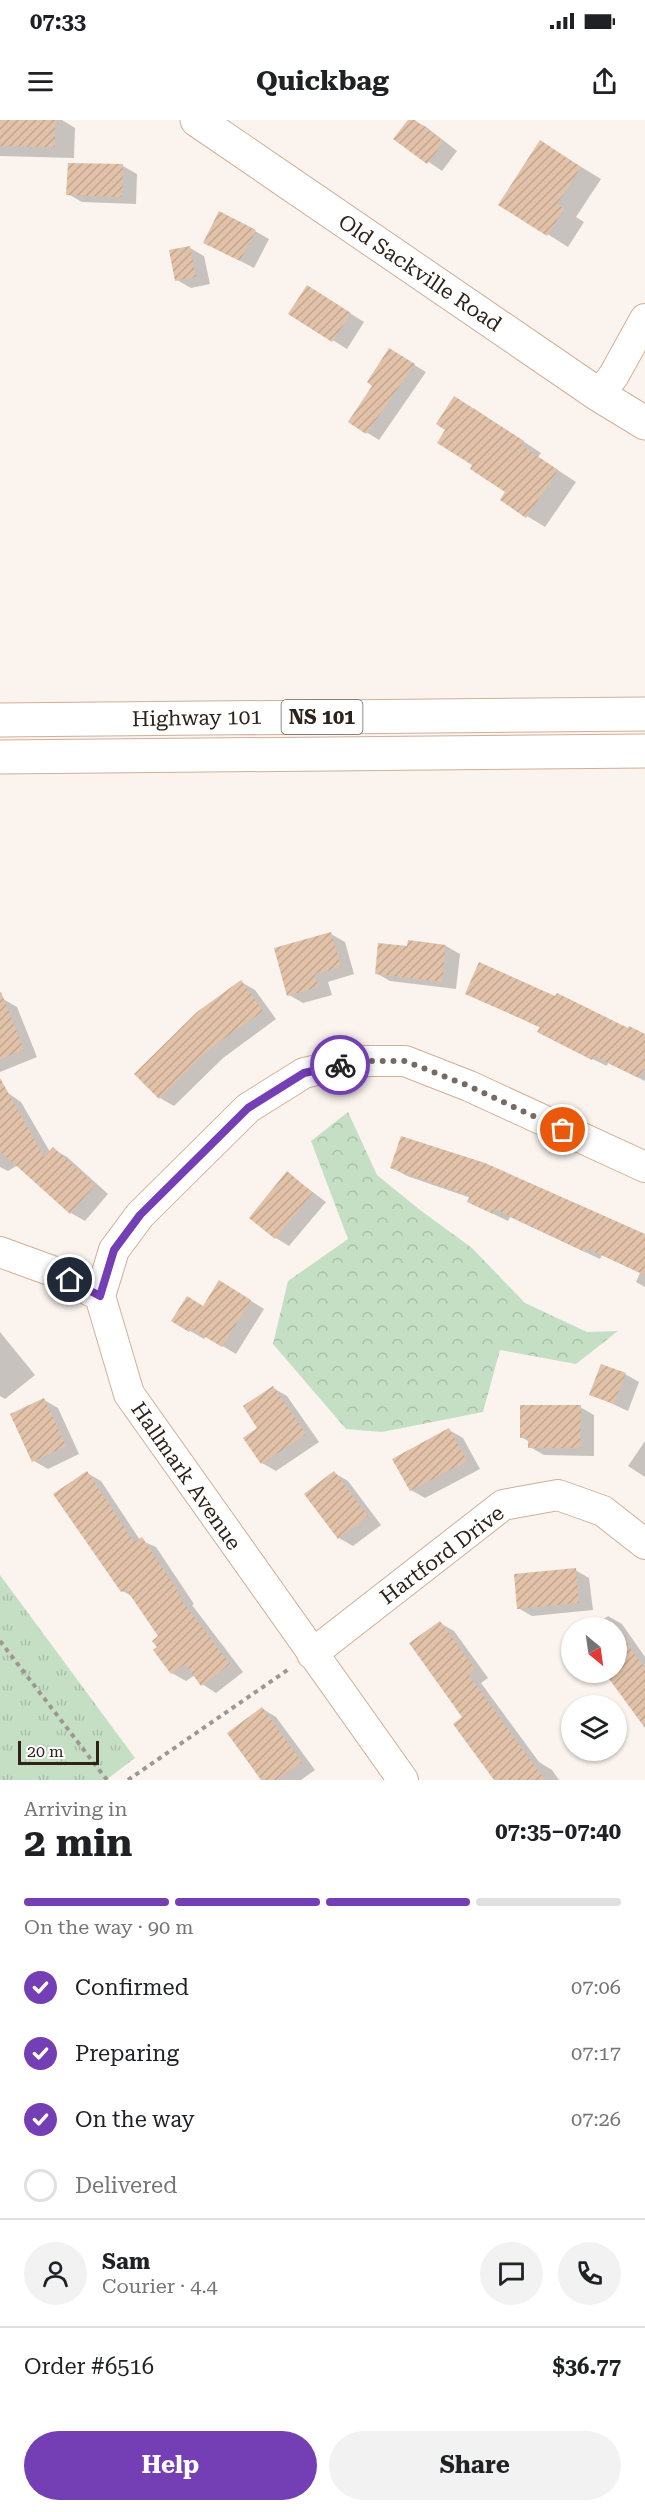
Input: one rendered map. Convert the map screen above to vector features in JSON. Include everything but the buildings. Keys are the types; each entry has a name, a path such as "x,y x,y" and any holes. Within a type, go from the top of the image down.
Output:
{"main road":[{"name":"Old Sackville Road","path":"197,120 599,395 645,423"},
{"name":"Highway 101","path":"0,720 645,714"},
{"name":"Highway 101","path":"0,757 645,751"}],"street":[{"path":"599,395 614,375 645,319"},
{"path":"0,1251 55,1272 100,1296 114,1250 140,1215 248,1108 304,1073 356,1061 405,1061 469,1086 645,1167"},
{"name":"Hallmark Avenue","path":"100,1296 129,1394 402,1780"},
{"name":"Hartford Drive","path":"312,1654 502,1505 558,1495 603,1511 645,1544"}],"path":[{"path":"0,1641 107,1780"},
{"path":"128,1780 312,1654"}],"green space":[{"path":"348,1112 377,1175 472,1248 525,1303 587,1332 618,1331 576,1364 500,1350 483,1412 382,1432 346,1429 273,1344 288,1281 348,1239 311,1141"},
{"path":"0,1575 135,1758 106,1780 0,1780"}],"way so far":[{"path":"340,1065 356,1061 405,1061 469,1086 563,1130"}],"route":[{"path":"70,1280 100,1296 114,1250 140,1215 248,1108 304,1073 340,1065"}]}
